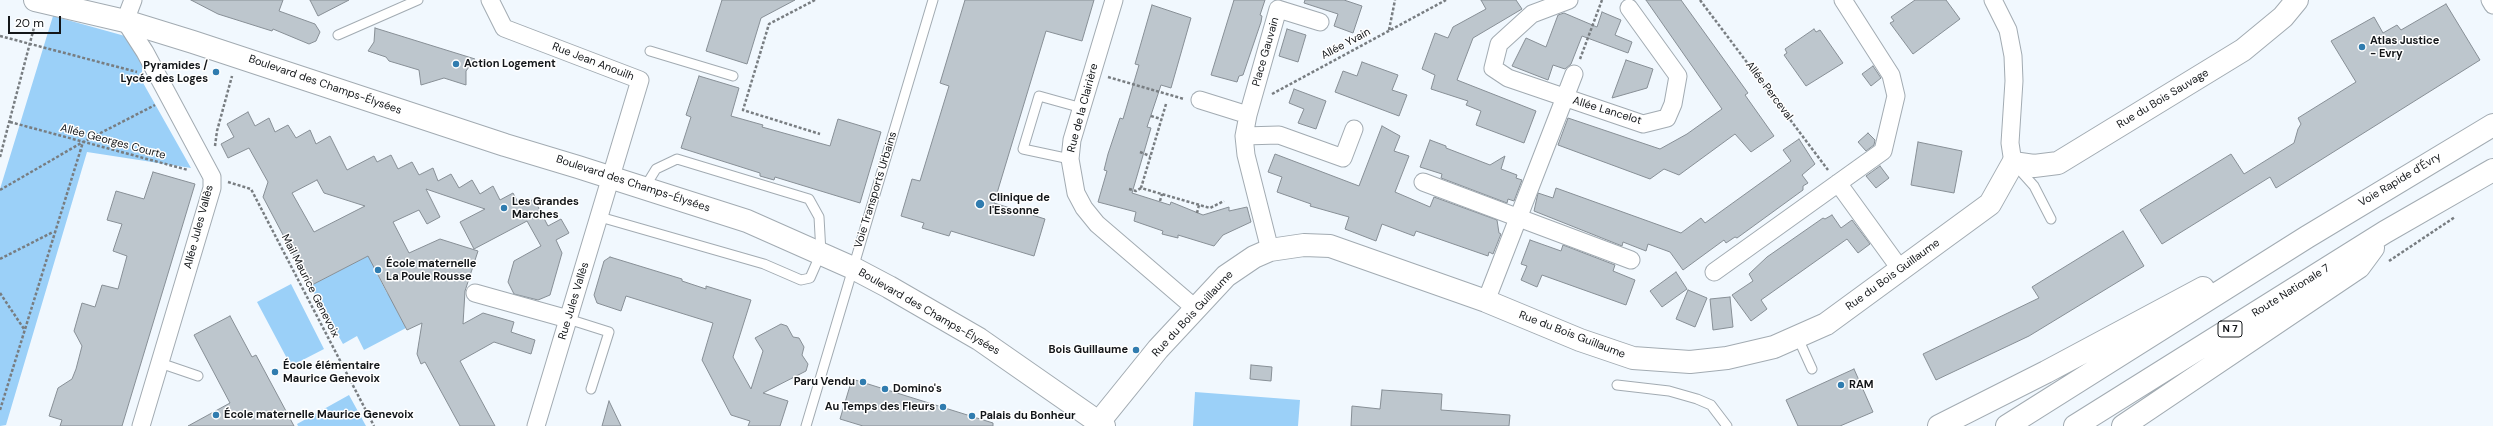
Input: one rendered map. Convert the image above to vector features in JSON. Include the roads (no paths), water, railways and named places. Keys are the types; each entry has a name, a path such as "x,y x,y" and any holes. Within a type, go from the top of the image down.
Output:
{"main road":[{"name":"Boulevard des Champs-Élysées","path":"89,0 126,21"},
{"name":"Boulevard des Champs-Élysées","path":"38,1 126,21 237,56 505,146 645,187 747,221 853,268 979,339 1099,425"},
{"name":"Rue du Bois Sauvage","path":"2013,163 2034,166 2058,163 2243,50 2282,17 2290,3"},
{"name":"Voie Rapide d'Évry","path":"2307,237 2493,125"},
{"name":"Rue du Bois Guillaume","path":"1099,425 1158,349 1226,276 1254,257 1270,250 1304,245 1330,246 1486,301 1580,340 1633,358 1690,362 1727,358 1774,347 1826,324 1990,204 2013,163"},
{"name":"N 7","path":"2385,232 2493,170"},
{"path":"2123,426 2359,266 2385,232"},
{"name":"Route Nationale 7","path":"2076,426 2385,232"},
{"path":"1939,426 2046,372 2165,307 2307,237"},
{"path":"2006,426 2307,237"}],"street":[{"path":"126,21 133,0"},
{"name":"Rue Jean Anouilh","path":"490,0 504,28 640,80 612,177"},
{"name":"Rue de la Clairière","path":"1114,0 1082,108 1070,159 1076,193 1093,219 1196,309"},
{"name":"Allée Lancelot","path":"1569,0 1532,14 1499,44 1493,68 1508,78 1643,124 1667,118 1673,104 1678,76 1629,8"},
{"path":"1714,272 1883,151 1896,96 1891,74 1843,0"},
{"path":"1993,0 2008,30 2013,56 2014,81 2010,143 2013,163"},
{"path":"2490,0 2493,5"},
{"name":"Place Gauvain","path":"1270,250 1246,155 1244,136 1250,107 1278,10 1320,22"},
{"name":"Allée Jules Vallès","path":"126,21 159,77 212,177 212,188 141,426"},
{"name":"Allée Lancelot","path":"1486,301 1517,216 1563,98 1574,74"},
{"path":"1200,100 1250,107"},
{"path":"1244,136 1279,135 1343,158 1354,129"},
{"name":"Rue Jules Vallès","path":"536,426 612,177"},
{"path":"1423,182 1631,260"},
{"path":"1838,183 1901,270"},
{"path":"475,293 568,320"}],"lane":[{"path":"338,35 418,0"},
{"name":"Voie Transports Urbains","path":"806,426 933,0"},
{"path":"650,51 733,76"},
{"path":"1070,159 1023,149 1039,96 1082,108"},
{"path":"600,217 764,264 801,280 810,278 821,253 819,217 809,199 678,159 656,169 645,187"},
{"path":"2013,163 2034,186 2051,219"},
{"path":"568,320 609,332 591,389"},
{"path":"1797,336 1812,369"},
{"path":"160,362 198,376"},
{"path":"1617,384 1669,391 1697,399 1711,405 1727,426"}],"place":[{"name":"Atlas Justice - Evry","path":"2362,47"},
{"name":"Action Logement","path":"456,64"},
{"name":"Pyramides / Lycée des Loges","path":"216,72"},
{"name":"Clinique de l'Essonne","path":"980,204"},
{"name":"Les Grandes Marches","path":"504,208"},
{"name":"École maternelle La Poule Rousse","path":"378,270"},
{"name":"Bois Guillaume","path":"1136,350"},
{"name":"École élémentaire Maurice Genevoix","path":"275,372"},
{"name":"Paru Vendu","path":"863,382"},
{"name":"RAM","path":"1841,385"},
{"name":"Domino's","path":"885,389"},
{"name":"Au Temps des Fleurs","path":"943,407"},
{"name":"École maternelle Maurice Genevoix","path":"216,415"},
{"name":"Palais du Bonheur","path":"972,416"}]}
